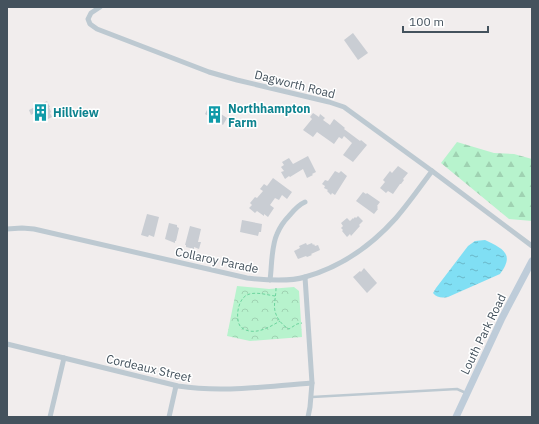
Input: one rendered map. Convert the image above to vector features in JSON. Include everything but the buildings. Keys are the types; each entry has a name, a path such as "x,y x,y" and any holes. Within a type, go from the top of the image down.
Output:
{"street":[{"name":"Dagworth Road","path":"100,7 91,13 88,19 90,24 97,29 209,72 344,107 532,246"},
{"name":"Collaroy Parade","path":"7,229 34,229 235,276 258,280 305,277 342,262 369,244 397,217 432,171"},
{"path":"270,280 274,243 281,225 299,205 305,202"},
{"name":"Louth Park Road","path":"456,417 502,318 532,261"},
{"path":"305,277 312,384 312,397 308,417"},
{"name":"Cordeaux Street","path":"7,344 176,386 226,390 312,384"},
{"path":"50,417 64,358"},
{"path":"169,417 176,386"}],"lane":[{"path":"312,397 458,389 467,393"}],"path":[{"path":"276,288 274,306 275,313 280,322 289,329 302,323"},
{"path":"275,296 255,293 245,296 240,303 238,310 238,322 243,328 256,332 280,322"}],"green space":[{"path":"457,142 494,153 514,154 532,159 532,221 509,219 441,163"},
{"path":"237,286 269,289 294,287 299,291 302,337 250,341 227,336"}],"water":[{"path":"485,240 501,249 507,256 505,267 500,274 448,297 444,298 436,296 433,293 436,288 468,246 475,241"}],"place":[{"name":"Hillview","path":"40,112"},
{"name":"Northhampton Farm","path":"215,115"}]}
